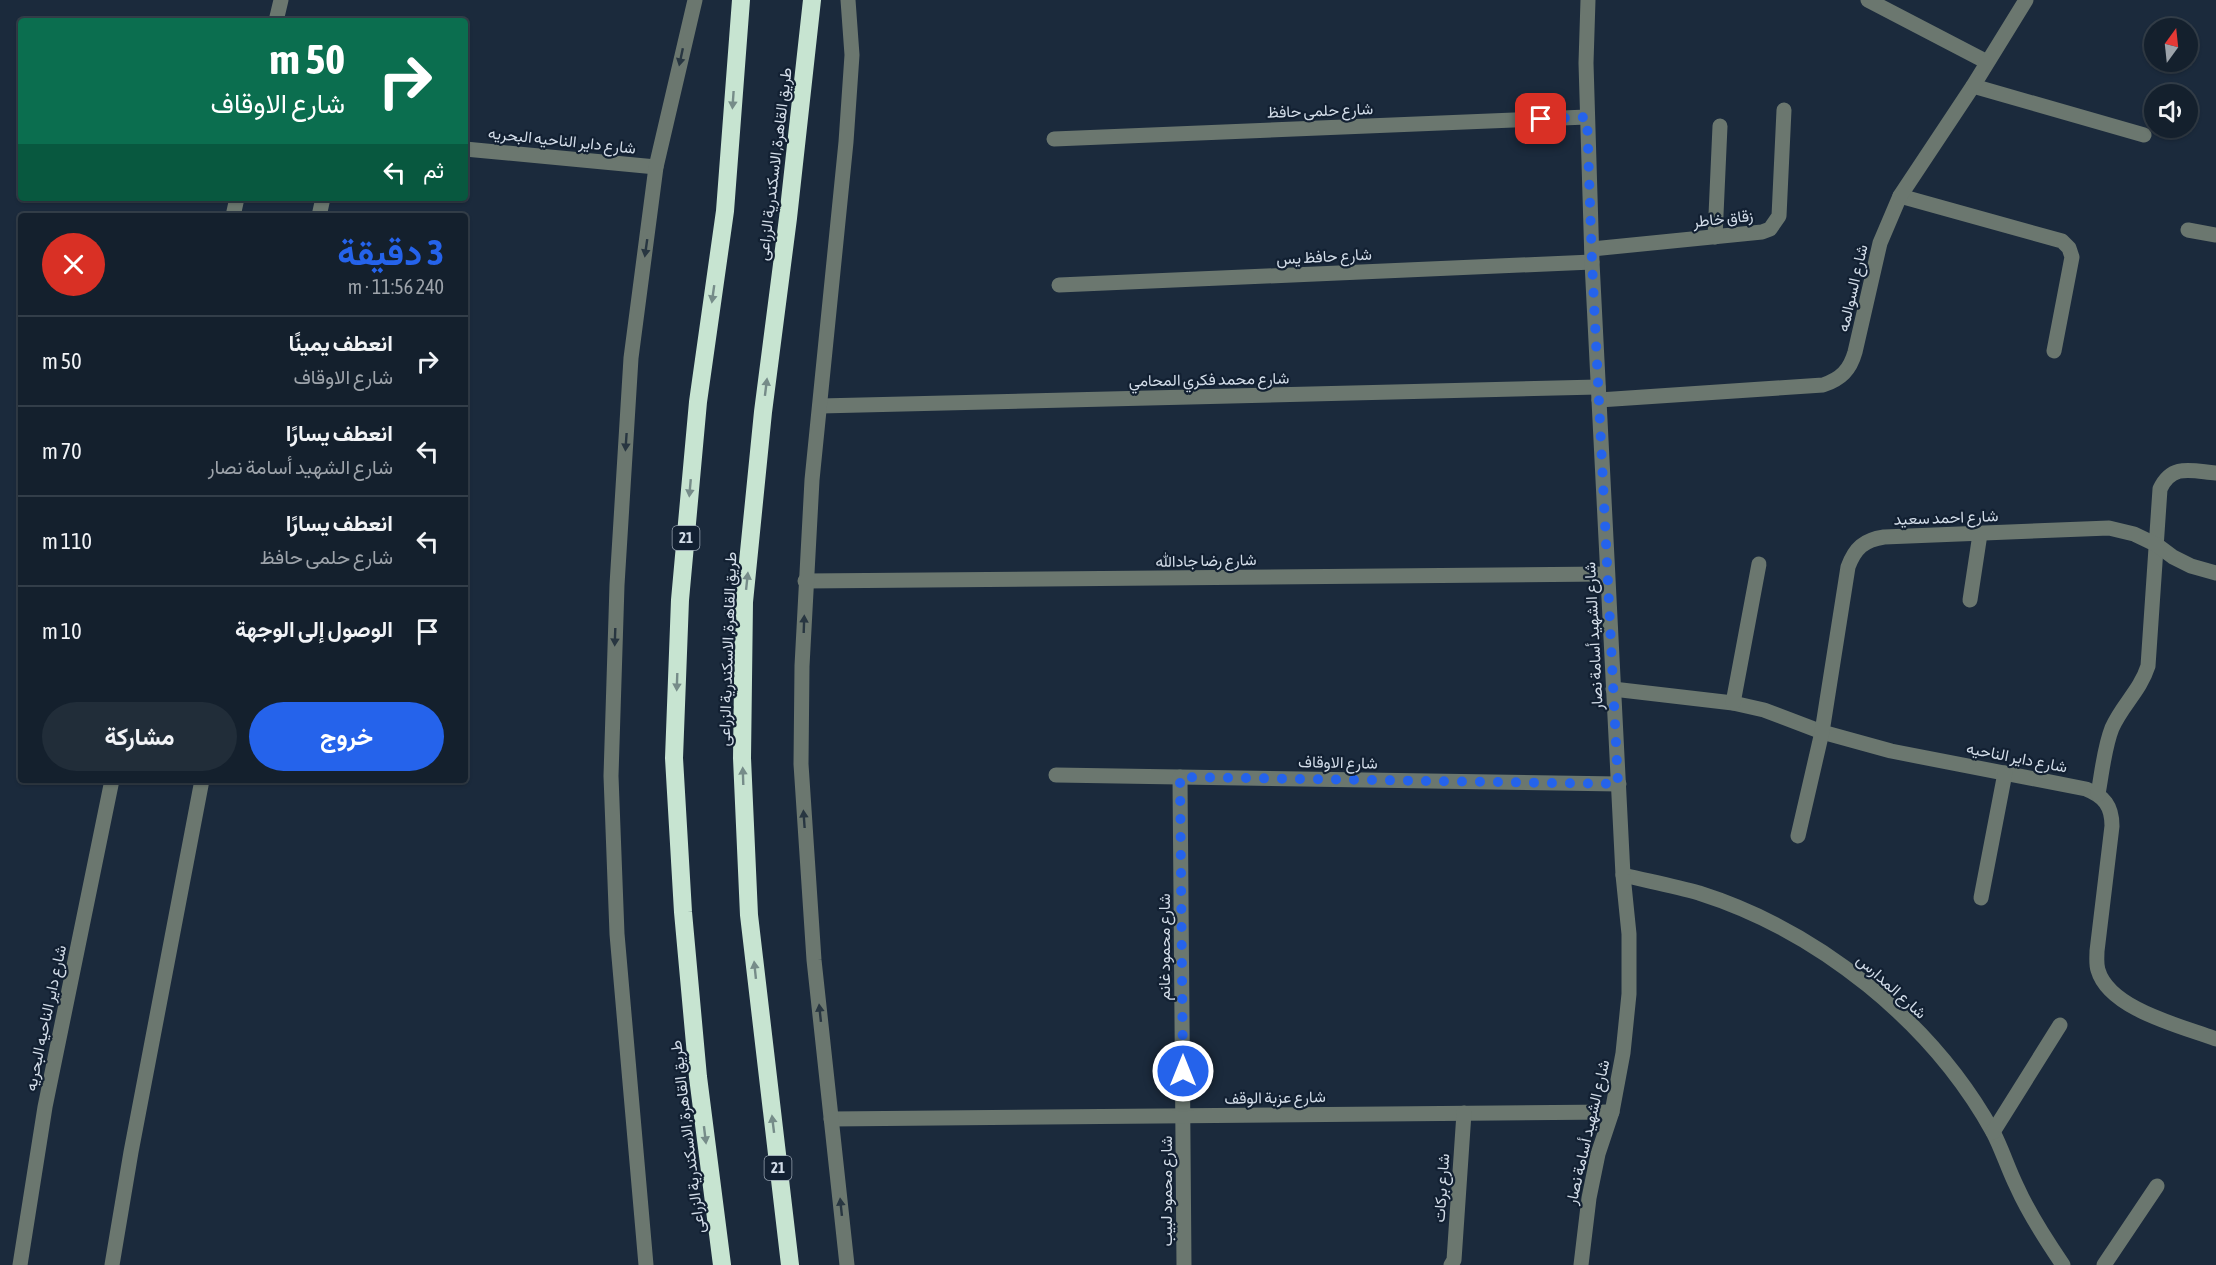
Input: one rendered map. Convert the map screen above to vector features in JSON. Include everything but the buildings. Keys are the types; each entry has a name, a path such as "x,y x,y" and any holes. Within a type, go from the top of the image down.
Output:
{"highway":[{"name":"طريق القاهرة, الاسكندرية الزراعى","path":"722,1265 698,1077 683,912 674,758 680,600 698,402 725,211 741,0"},
{"name":"طريق القاهرة, الاسكندرية الزراعى","path":"790,1265 749,915 742,758 744,602 763,412 788,218 812,0"}],"street":[{"path":"277,18 281,0"},
{"path":"646,1265 617,934 611,776 616,585 631,358 656,167 695,0"},
{"path":"847,1265 814,960 801,764 806,581 812,480 852,55 848,0"},
{"name":"شارع الشهيد أسامة نصار","path":"1581,1265 1589,1198 1598,1154 1612,1112 1623,1053 1629,994 1629,934 1618,784 1592,255 1587,117 1588,0"},
{"path":"1868,0 1987,62"},
{"name":"شارع السوالمه","path":"1598,393 1823,385 1845,373 1852,363 1880,243 1900,196 1973,86 2026,0"},
{"path":"1973,86 2144,135"},
{"name":"زقاق خاطر","path":"1592,255 1762,232 1770,229 1776,223 1780,208 1784,110"},
{"name":"شارع حلمى حافظ","path":"1054,139 1587,117"},
{"path":"1715,237 1720,126"},
{"name":"شارع داير الناحيه البحريه","path":"468,148 656,167"},
{"path":"1900,196 2062,241 2069,248 2072,257 2054,351"},
{"path":"2188,230 2216,235"},
{"name":"شارع حافظ يس","path":"1059,285 1592,255"},
{"name":"شارع محمد فكري المحامي","path":"820,406 1598,393"},
{"path":"2216,473 2181,470 2172,473 2164,480 2160,489 2148,666 2143,682 2120,712 2111,730 2098,794 2107,802 2112,813 2112,826 2097,951 2098,969 2105,985 2117,998 2133,1007 2216,1039"},
{"name":"شارع احمد سعيد","path":"1822,732 1848,567 1852,555 1866,542 1884,537 2109,528 2134,534 2191,566 2216,573"},
{"path":"1970,600 1980,534"},
{"path":"1733,703 1760,564"},
{"name":"شارع رضا جادالله","path":"806,581 1608,574"},
{"name":"شارع داير الناحيه","path":"1613,688 1733,703 1764,710 1822,732 1891,750 2086,789 2098,794"},
{"path":"1798,836 1822,732"},
{"path":"1981,898 2005,773"},
{"name":"شارع الاوقاف","path":"1056,775 1618,784"},
{"name":"شارع محمود غانم","path":"1180,777 1183,1116"},
{"name":"شارع داير الناحيه البحريه","path":"20,1265 45,1107 111,783"},
{"path":"112,1265 131,1152 201,783"},
{"name":"شارع المدارس","path":"1623,875 1699,893 1771,922 1838,962 1898,1011 1950,1068 1993,1132 2018,1189 2063,1265"},
{"path":"1993,1132 2060,1025"},
{"name":"شارع عزبة الوقف","path":"831,1119 1612,1112"},
{"name":"شارع بركات","path":"1451,1265 1454,1260 1464,1113"},
{"name":"شارع محمود لبيب","path":"1183,1116 1184,1265"},
{"path":"2104,1265 2157,1186"}],"route":[{"path":"1183,1071 1180,777 1618,784 1587,117 1541,119"}]}
